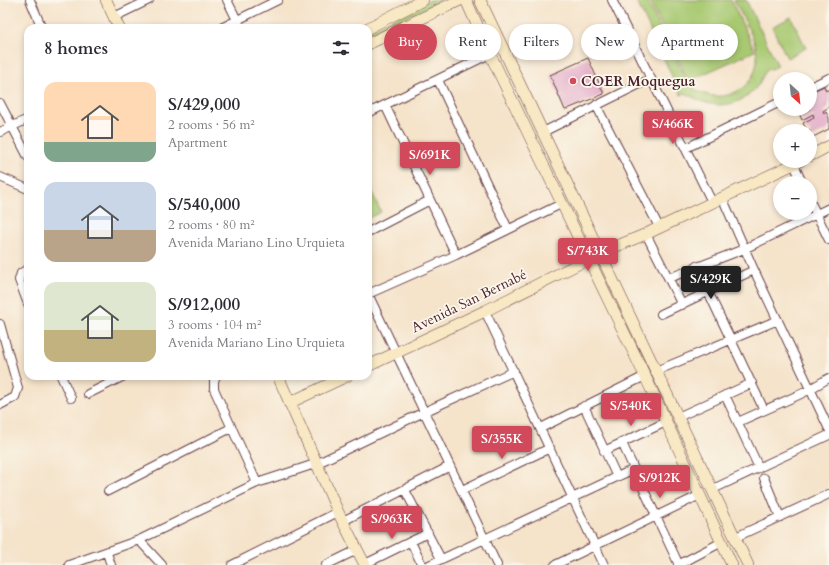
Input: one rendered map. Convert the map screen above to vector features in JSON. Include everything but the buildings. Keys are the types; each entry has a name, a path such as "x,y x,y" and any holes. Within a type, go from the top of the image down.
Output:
{"main road":[{"path":"106,0 117,24"},
{"path":"372,26 423,0"},
{"path":"410,24 460,0"},
{"path":"466,0 477,24"},
{"path":"480,0 748,565"},
{"path":"396,15 400,24"},
{"path":"372,42 384,36"},
{"path":"493,60 646,376 732,565"},
{"path":"817,152 829,146"},
{"name":"Avenida San Bernabé","path":"372,364 485,311 600,253 646,234 784,168"},
{"path":"280,380 318,463 340,517 365,564"},
{"path":"289,403 338,380"}],"street":[{"path":"30,0 40,24"},
{"path":"114,17 149,0"},
{"path":"227,0 239,24"},
{"path":"229,24 278,0"},
{"path":"612,0 712,202"},
{"path":"372,111 478,60"},
{"path":"817,84 829,78"},
{"path":"543,132 650,79"},
{"path":"438,80 508,229"},
{"path":"0,103 24,150"},
{"path":"385,105 456,255"},
{"path":"596,105 659,227"},
{"path":"686,148 773,105"},
{"path":"0,132 24,122"},
{"path":"0,177 24,187"},
{"path":"722,197 754,270 829,429"},
{"path":"372,230 430,200"},
{"path":"372,292 456,255 562,204"},
{"path":"817,214 829,208"},
{"path":"817,217 829,240"},
{"path":"669,278 744,248 805,220"},
{"path":"646,234 682,304"},
{"path":"696,266 764,410"},
{"path":"661,314 754,270"},
{"path":"24,271 21,273 19,280 24,293"},
{"path":"372,302 497,565"},
{"path":"485,311 604,565"},
{"path":"656,371 731,338 778,320"},
{"path":"0,324 2,346 18,391 15,397 0,405"},
{"path":"69,565 107,553 139,540 257,483 318,463 514,371"},
{"path":"541,428 646,376"},
{"path":"738,422 829,378"},
{"path":"63,380 71,398"},
{"path":"88,394 116,380"},
{"path":"215,380 214,389 257,483"},
{"path":"678,416 752,383"},
{"path":"725,395 759,468"},
{"path":"584,406 617,477"},
{"path":"604,451 666,422"},
{"path":"108,491 231,428"},
{"path":"713,489 829,435"},
{"path":"622,443 678,565 722,542"},
{"path":"462,490 550,448"},
{"path":"232,565 405,490 450,466"},
{"path":"429,565 634,469"},
{"path":"764,478 780,517"},
{"path":"405,490 441,559"},
{"path":"736,537 829,494"},
{"path":"555,565 700,495"},
{"path":"365,564 428,533"},
{"path":"139,540 162,565"},
{"path":"411,542 422,565"},
{"path":"326,565 357,550"},
{"path":"107,553 111,565"}],"green space":[{"path":"430,0 441,0 392,24 384,24 384,28 372,34 372,29"},
{"path":"636,0 647,0 659,24 647,24"},
{"path":"650,0 731,0 755,51 738,59 738,24 661,24"},
{"path":"734,0 746,0 778,66 766,71 757,87 747,96 730,104 712,104 703,102 686,93 681,95 664,60 676,60 690,85 700,92 712,96 723,96 734,93 751,79 755,69 757,56 756,50 748,28"},
{"path":"791,17 806,48 787,58 772,27"},
{"path":"678,60 735,60 688,81"},
{"path":"372,193 381,212 372,216"}],"place":[{"name":"COER Moquegua","path":"573,81"}]}
